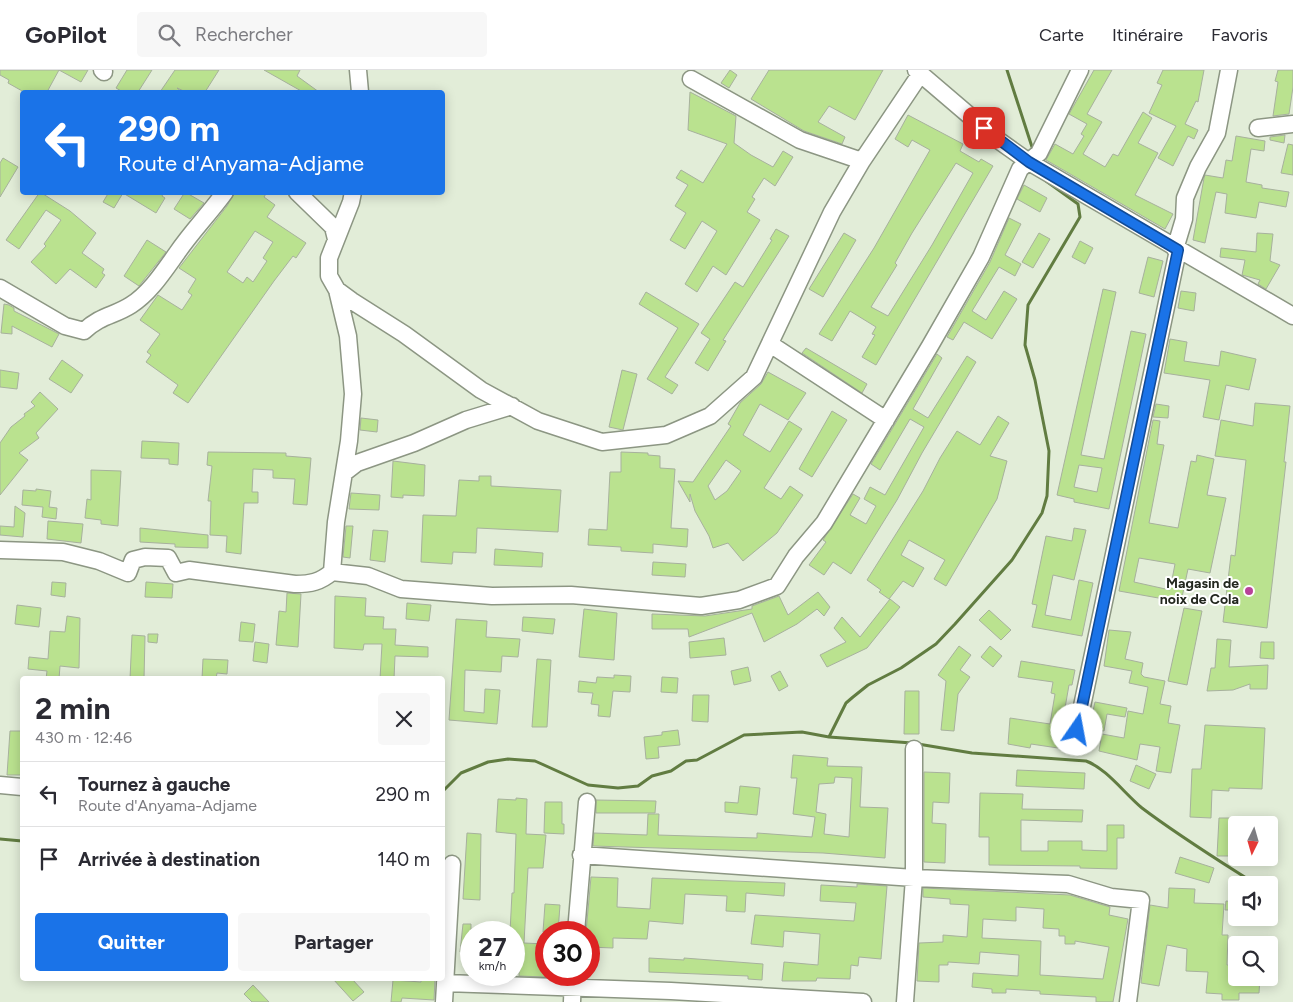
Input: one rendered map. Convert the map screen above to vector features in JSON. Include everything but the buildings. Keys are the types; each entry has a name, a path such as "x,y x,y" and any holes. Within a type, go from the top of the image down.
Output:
{"street":[{"path":"358,70 360,90"},
{"path":"0,550 63,552 99,561 128,573 133,560 156,556 168,558 176,573 189,570 295,584 310,584 322,580 332,572 368,576 401,589 492,596 571,595 701,606 739,600 777,586 796,556 824,523 886,420 981,257 1020,169 1039,153 1080,70"},
{"path":"1077,730 1176,249 1184,219 1186,198 1198,167 1217,133 1229,70"},
{"path":"337,290 404,334 481,390 538,420 602,442 666,435 710,416 754,377 832,212 919,71 971,117 1029,162 1293,316"},
{"path":"691,79 800,140 862,161"},
{"path":"1258,128 1293,124"},
{"path":"0,288 65,326 84,331 96,320 131,305 153,284 169,267 177,253 223,195"},
{"path":"300,195 333,227 336,240"},
{"path":"332,572 336,522 353,394 348,336 337,290 329,276 329,258 352,195"},
{"path":"770,344 886,420"},
{"path":"344,473 357,463 414,443 466,420 512,406"},
{"path":"904,1002 914,878 914,749"},
{"path":"0,785 20,787"},
{"path":"577,921 587,802"},
{"path":"582,855 914,878 1068,884 1111,896 1141,900 1128,1002"},
{"path":"444,1002 452,864"},
{"path":"445,983 572,988 777,1000 863,1002"}],"waterway":[{"path":"1007,70 1032,147"},
{"path":"445,789 461,773 488,762 508,759 535,761 588,785 618,788 638,786 652,776 671,771 686,761 697,760 744,735 802,732 829,737 846,703 868,685 901,668 936,644 1012,560 1042,513 1047,496 1049,451 1035,380 1025,345 1028,305 1080,217 1078,204 1046,181"},
{"path":"829,737 912,743"},
{"path":"918,744 972,753 1086,761 1101,769 1142,808 1243,876"},
{"path":"0,839 20,841"}],"place":[{"name":"Magasin de noix de Cola","path":"1249,591"}],"route":[{"path":"984,128 1029,162 1178,250 1124,497 1077,730"}]}
